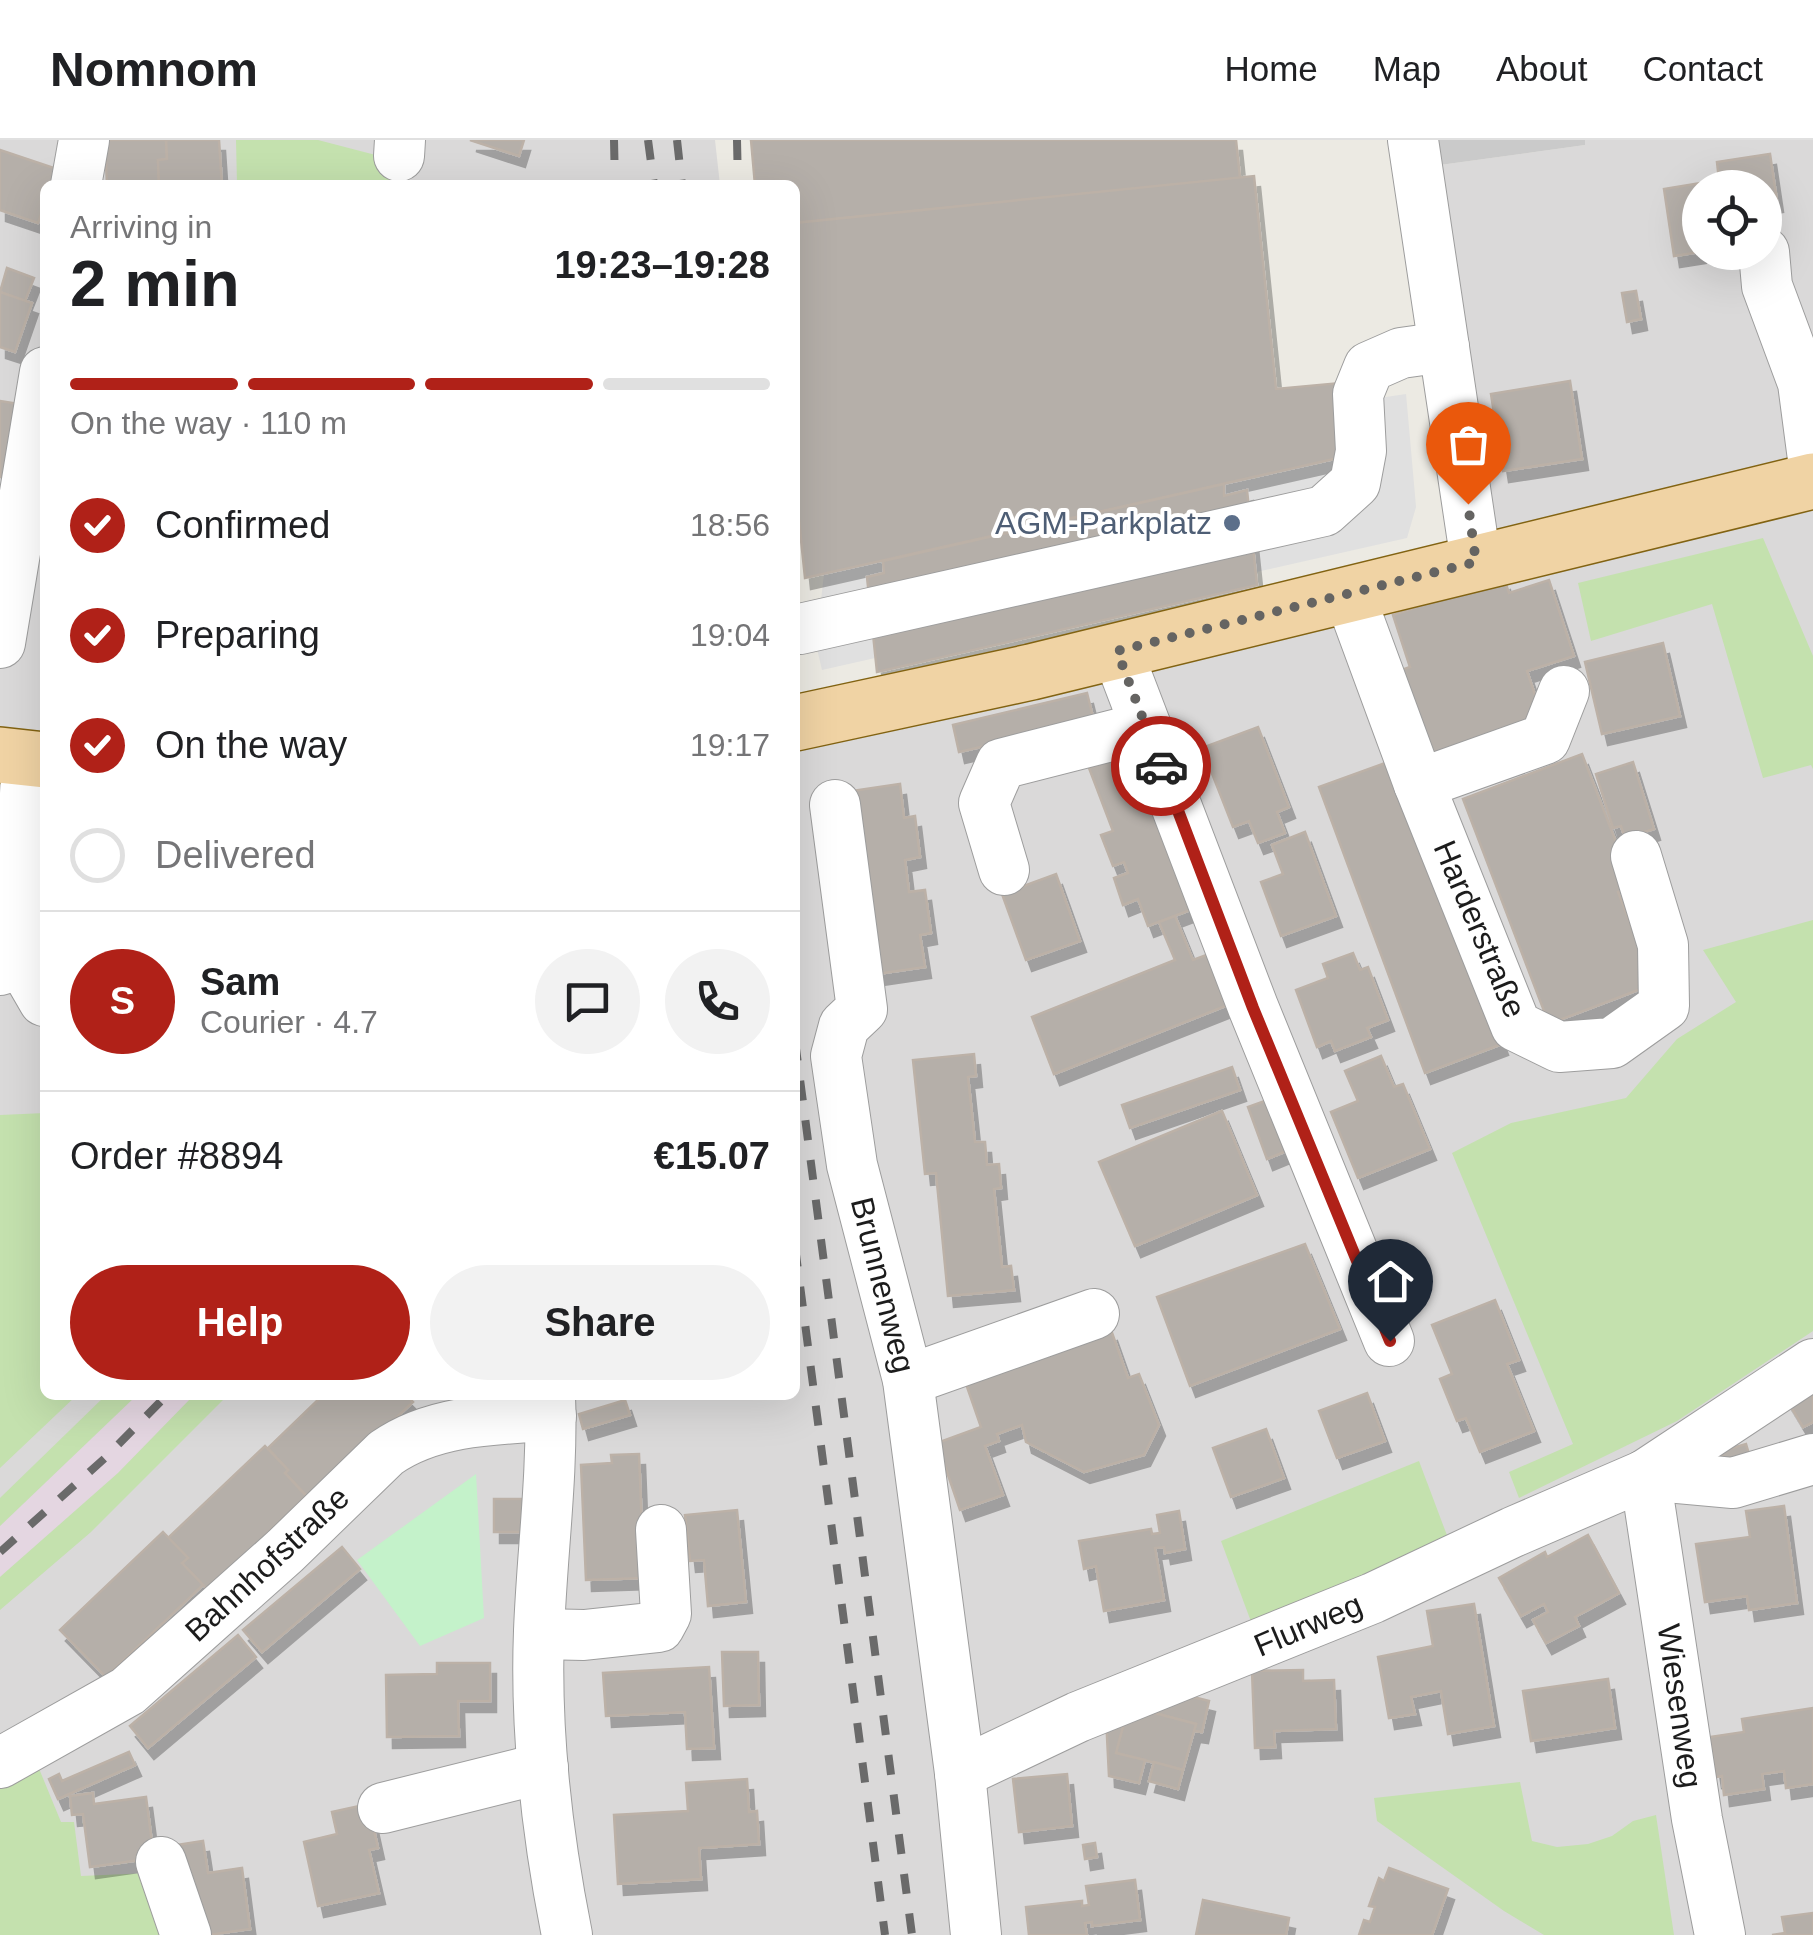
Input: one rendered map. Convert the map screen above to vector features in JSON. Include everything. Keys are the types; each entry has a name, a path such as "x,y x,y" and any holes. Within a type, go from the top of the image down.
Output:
{"main road":[{"path":"800,721 1132,648 1813,482"}],"street":[{"path":"77,180 84,140"},
{"path":"1413,140 1476,562"},
{"path":"1766,270 1767,286 1804,383 1813,460"},
{"path":"800,629 1324,511 1355,483 1361,451 1358,394 1369,367 1401,353 1444,347"},
{"path":"0,642 36,478 40,431"},
{"name":"Harderstraße","path":"1349,594 1419,784 1516,1026 1560,1046 1612,1043 1664,1006 1663,945 1636,856"},
{"path":"1132,648 1146,728 1253,1008 1390,1341"},
{"path":"1132,648 1316,1096"},
{"path":"1419,784 1545,739 1564,691"},
{"path":"1004,870 984,803 1001,764 1146,728"},
{"path":"22,978 23,749"},
{"name":"Brunnenweg","path":"835,805 862,1009 844,1026 836,1056 852,1165 908,1380 960,1773"},
{"path":"908,1380 1094,1314"},
{"path":"1646,1476 1813,1364"},
{"name":"Bahnhofstraße","path":"0,1763 128,1692 404,1440 440,1428 550,1406 550,1477 539,1634 543,1768 566,1935"},
{"name":"Flurweg","path":"960,1773 1078,1717 1373,1598 1513,1532 1646,1476 1733,1484 1813,1459"},
{"name":"Wiesenweg","path":"1646,1476 1697,1819 1720,1935"},
{"path":"539,1634 659,1628 666,1614 662,1530"},
{"path":"382,1808 543,1768"},
{"path":"960,1773 976,1935"},
{"path":"161,1862 186,1935"}],"shaded area":[{"path":"0,140 715,140 719,180 40,180 40,1400 800,1400 800,701 1478,560 1418,168 1585,145 1585,140 1813,140 1813,1935 0,1935"},
{"path":"1414,140 1585,140 1585,145 1418,168"},
{"name":"AGM-Parkplatz","path":"1406,394 1416,507 1407,538 822,670 816,644 824,574 1379,398"},
{"path":"132,1400 189,1400 118,1473 0,1577 0,1526"}],"green space":[{"path":"236,140 318,140 391,159 394,180 237,180"},
{"path":"1763,538 1813,656 1813,769 1811,765 1763,778 1712,604 1591,641 1578,583"},
{"path":"1813,920 1813,1331 1677,1421 1519,1498 1509,1472 1573,1444 1452,1153 1511,1123 1626,1098 1677,1039 1736,1002 1703,950"},
{"path":"40,1113 40,1400 72,1400 0,1468 0,1115"},
{"path":"101,1400 132,1400 0,1526 0,1498"},
{"path":"189,1400 223,1400 91,1532 0,1610 0,1577 118,1473"},
{"path":"1419,1461 1451,1546 1256,1635 1221,1541"},
{"path":"476,1474 484,1618 420,1646 357,1560"},
{"path":"33,1754 61,1822 74,1822 81,1876 149,1873 172,1935 0,1935 0,1771"},
{"path":"1520,1782 1532,1841 1557,1847 1588,1844 1612,1836 1633,1821 1656,1815 1674,1935 1544,1935 1377,1821 1374,1798"}],"building":[{"path":"105,140 166,140 167,159 158,160 159,180 107,180"},
{"path":"166,140 219,140 222,180 159,180 158,160 167,159"},
{"path":"470,140 524,140 519,156"},
{"path":"751,140 1236,140 1240,178 800,222 800,180 755,180"},
{"path":"0,150 57,169 54,180 40,180 38,223 0,210"},
{"path":"1770,154 1772,170 1718,170 1717,162"},
{"path":"1254,176 1276,389 1340,383 1347,456 805,578 800,530 800,222"},
{"path":"1682,186 1682,255 1674,256 1664,189"},
{"path":"7,268 34,278 25,301 0,292"},
{"path":"1636,291 1641,319 1627,322 1622,293"},
{"path":"0,292 32,303 15,352 0,347"},
{"path":"1570,381 1582,459 1503,471 1491,394"},
{"path":"0,401 19,404 6,478 0,477"},
{"name":"AGM-Parkplatz","path":"1224,484 1224,496 1247,490 1257,585 877,672 867,577 884,573 883,561"},
{"path":"1504,579 1509,593 1549,580 1574,656 1527,671 1543,719 1424,758 1396,672 1410,667 1393,615"},
{"path":"1663,643 1680,716 1602,734 1585,662"},
{"path":"1087,693 1094,721 959,752 953,725"},
{"path":"1258,727 1289,807 1277,812 1285,833 1258,843 1249,821 1233,827 1202,748"},
{"path":"1141,748 1201,906 1148,926 1138,899 1123,905 1114,878 1128,873 1124,862 1113,866 1101,835 1113,831 1089,768"},
{"path":"1582,754 1633,886 1618,892 1654,984 1549,1024 1463,799"},
{"path":"1396,759 1502,1044 1425,1073 1319,787"},
{"path":"1633,762 1654,829 1625,838 1621,826 1613,828 1596,774"},
{"path":"900,784 904,818 915,816 920,857 905,860 909,892 925,890 931,933 920,935 925,967 870,975 845,792"},
{"path":"1305,832 1336,916 1281,936 1261,882 1283,874 1272,845"},
{"path":"1056,874 1080,941 1026,960 1002,894"},
{"path":"1175,916 1193,960 1217,951 1238,1001 1054,1074 1032,1017 1175,960 1159,922"},
{"path":"1353,953 1360,970 1368,967 1388,1020 1367,1028 1371,1037 1335,1051 1331,1041 1317,1047 1296,990 1328,978 1323,964"},
{"path":"974,1054 976,1076 968,1077 975,1142 985,1142 987,1165 999,1164 1001,1188 994,1189 1002,1267 1011,1266 1014,1290 948,1296 936,1173 925,1174 913,1060"},
{"path":"1381,1056 1394,1087 1403,1084 1430,1149 1358,1178 1331,1112 1358,1101 1345,1071"},
{"path":"1232,1067 1240,1090 1130,1128 1122,1105"},
{"path":"1270,1099 1289,1150 1267,1159 1248,1107"},
{"path":"1222,1111 1257,1195 1135,1246 1099,1162"},
{"path":"1305,1244 1340,1329 1190,1386 1157,1297"},
{"path":"1495,1300 1519,1360 1507,1364 1534,1431 1480,1452 1466,1418 1457,1421 1440,1379 1452,1374 1432,1325"},
{"path":"1111,1330 1128,1378 1139,1374 1159,1425 1144,1455 1084,1472 1026,1442 1022,1425 997,1434 999,1441 985,1446 1003,1495 960,1510 937,1443 981,1427 965,1381"},
{"path":"1813,1373 1813,1422 1803,1427 1782,1392"},
{"path":"1367,1393 1385,1441 1337,1458 1319,1411"},
{"path":"318,1400 413,1402 310,1499 268,1448"},
{"path":"625,1400 630,1415 583,1429 579,1414"},
{"path":"1266,1429 1284,1478 1231,1497 1213,1448"},
{"path":"1746,1444 1751,1461 1726,1468 1721,1451"},
{"path":"265,1446 306,1496 208,1590 182,1563 188,1558 168,1538"},
{"path":"639,1454 644,1578 586,1580 581,1465 612,1463 611,1455"},
{"path":"494,1499 525,1499 525,1532 494,1532"},
{"path":"1784,1506 1797,1603 1749,1610 1747,1596 1705,1602 1696,1544 1750,1537 1746,1511"},
{"path":"737,1510 746,1602 708,1606 704,1560 690,1561 685,1515"},
{"path":"1179,1511 1185,1549 1165,1553 1164,1547 1155,1548 1164,1600 1104,1611 1096,1566 1084,1569 1079,1541 1151,1529 1152,1534 1160,1533 1157,1515"},
{"path":"163,1532 188,1558 182,1563 203,1585 106,1677 60,1630"},
{"path":"1588,1535 1619,1593 1575,1617 1579,1626 1546,1643 1533,1620 1548,1612 1544,1604 1521,1616 1499,1578 1545,1552 1547,1557"},
{"path":"342,1547 360,1569 262,1652 243,1630"},
{"path":"1474,1604 1494,1726 1448,1734 1441,1691 1411,1697 1415,1714 1389,1718 1378,1657 1433,1646 1427,1611"},
{"path":"238,1635 256,1657 148,1748 130,1726"},
{"path":"722,1652 758,1652 759,1705 724,1706"},
{"path":"437,1663 490,1663 490,1701 458,1701 459,1736 387,1737 386,1675 437,1674"},
{"path":"709,1667 714,1748 687,1749 685,1712 606,1716 603,1673"},
{"path":"1303,1670 1303,1681 1334,1680 1336,1729 1274,1731 1275,1747 1255,1748 1252,1671"},
{"path":"1608,1679 1615,1728 1531,1741 1523,1691"},
{"path":"1169,1691 1209,1701 1202,1732 1194,1731 1196,1724 1147,1711"},
{"path":"1128,1706 1196,1724 1183,1770 1116,1753"},
{"path":"1813,1708 1813,1784 1786,1788 1784,1771 1762,1774 1764,1789 1724,1795 1722,1776 1716,1777 1710,1737 1744,1732 1742,1719"},
{"path":"1126,1715 1116,1753 1145,1760 1139,1783 1109,1776 1106,1717"},
{"path":"129,1752 135,1765 58,1799 49,1779 59,1774 62,1781"},
{"path":"1154,1762 1183,1770 1178,1789 1149,1781"},
{"path":"1067,1774 1072,1826 1019,1832 1013,1779"},
{"path":"747,1779 749,1812 757,1811 759,1844 699,1848 701,1879 618,1884 614,1815 688,1811 686,1783"},
{"path":"93,1793 94,1804 146,1797 154,1858 90,1867 83,1814 72,1815 70,1796"},
{"path":"359,1806 370,1812 378,1848 369,1850 379,1893 318,1906 304,1842 337,1834 332,1812"},
{"path":"203,1841 208,1873 242,1868 250,1929 208,1935 177,1845"},
{"path":"1095,1843 1097,1857 1085,1859 1083,1845"},
{"path":"1389,1868 1448,1889 1432,1935 1359,1935 1364,1920 1370,1922 1375,1907 1369,1906 1379,1878 1384,1881"},
{"path":"1135,1880 1140,1920 1092,1926 1092,1922 1085,1923 1087,1935 1029,1935 1026,1907 1082,1901 1082,1906 1089,1905 1086,1886"},
{"path":"1203,1900 1289,1918 1286,1935 1196,1935"},
{"path":"1813,1913 1813,1935 1772,1935 1785,1933 1782,1917"}],"railway":[{"path":"614,140 615,180"},
{"path":"648,140 653,180"},
{"path":"677,140 681,180"},
{"path":"737,140 738,180"},
{"path":"800,1079 912,1935"},
{"path":"800,1285 885,1935"},
{"path":"0,1552 105,1458 162,1400"}],"way so far":[{"path":"1161,766 1117,651 1476,562 1468,504"}],"place":[{"name":"AGM-Parkplatz","path":"1232,523"}],"route":[{"path":"1161,766 1253,1008 1390,1341"}]}
